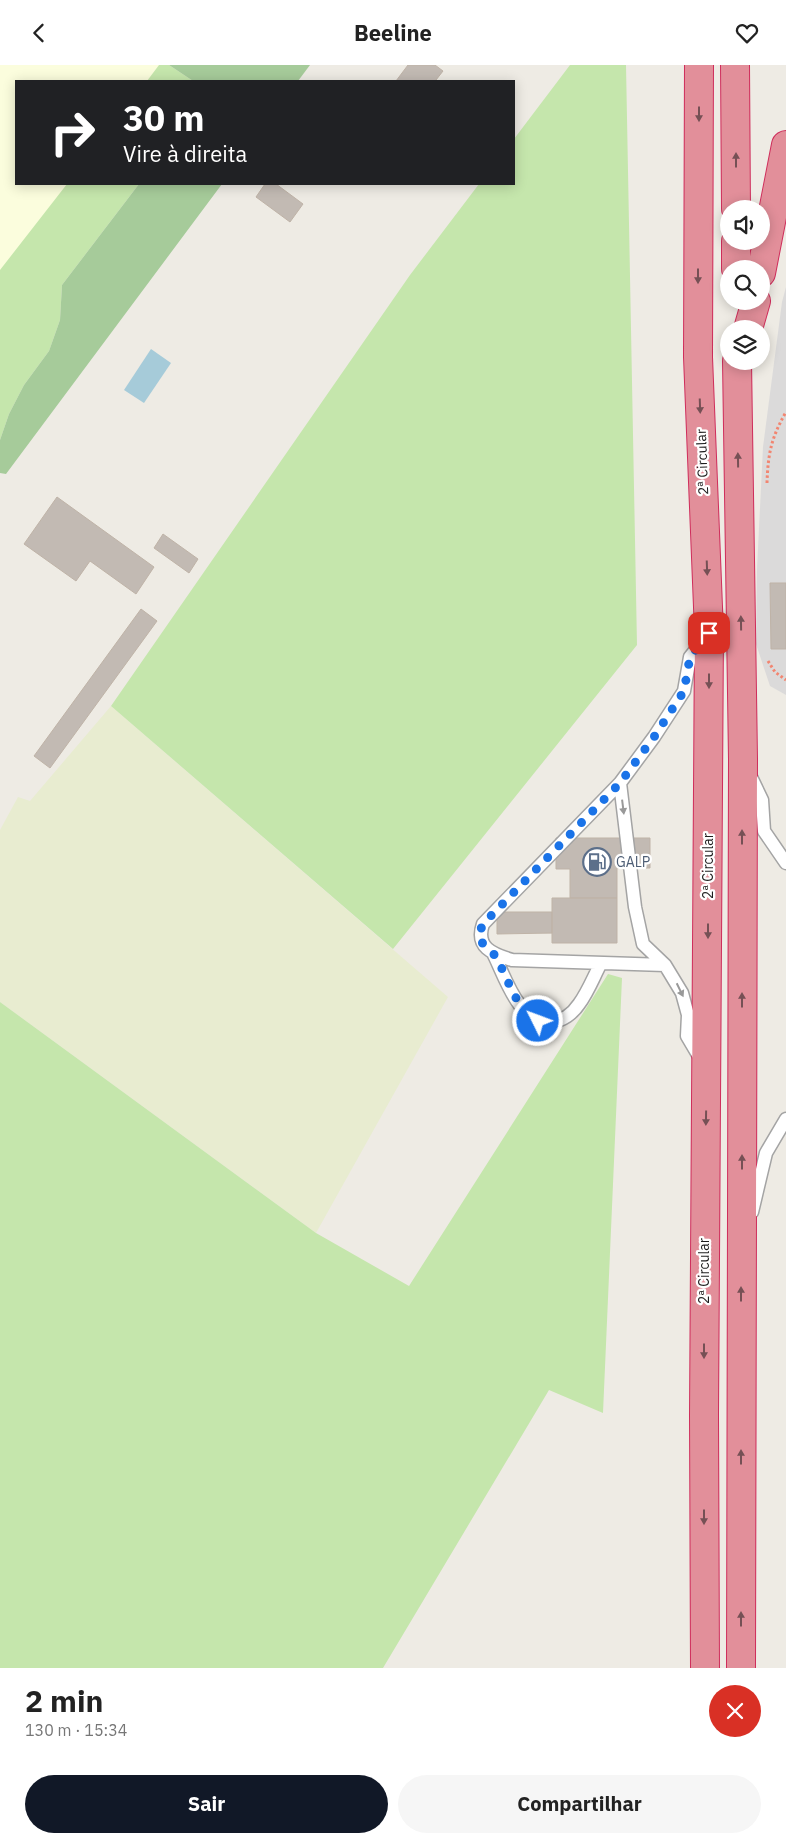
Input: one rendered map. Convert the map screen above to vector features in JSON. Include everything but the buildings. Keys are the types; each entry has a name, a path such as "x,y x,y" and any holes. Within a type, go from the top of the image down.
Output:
{"highway":[{"name":"2ª Circular","path":"700,65 698,357 709,633 704,1406 705,1668"},
{"path":"735,65 736,200"},
{"path":"764,260 786,145"},
{"path":"738,370 743,759 741,1668"}],"lane":[{"path":"602,963 580,1004 566,1018 552,1022 538,1021 529,1016 517,1001 494,955 482,943 479,934 483,924 620,783 654,737 684,691 690,657 709,633"},
{"path":"743,759 762,800 764,831 786,863"},
{"path":"620,783 635,907 643,944 665,965 682,993 688,1015 687,1036 707,1069"},
{"path":"494,955 512,960 665,965"},
{"path":"742,1264 766,1153 786,1119"}],"shaded area":[{"path":"0,65 160,65 149,80 15,80 15,185 76,185 0,295"},
{"path":"786,287 786,695 770,686 756,644 757,569 763,447 782,302"},
{"path":"111,706 448,997 316,1233 0,1002 0,830 18,797 30,801"}],"green space":[{"path":"159,65 169,65 192,80 148,80"},
{"path":"169,65 310,65 299,80 192,80"},
{"path":"570,65 626,65 637,645 393,949 111,706 410,275 478,185 515,185 515,138"},
{"path":"66,185 138,185 62,285 60,320 49,351 24,385 9,414 0,440 0,270"},
{"path":"138,185 221,185 6,474 0,473 0,440 9,414 24,385 49,351 60,320 62,285"},
{"path":"608,974 622,978 603,1413 549,1390 383,1668 0,1668 0,1002 316,1233 409,1286"}],"water":[{"path":"151,349 171,363 144,403 124,390"}],"place":[{"name":"GALP","path":"597,862"}],"route":[{"path":"538,1021 529,1016 517,1001 494,955 482,943 479,934 483,924 620,783 654,737 684,691 690,657 709,633"}]}
